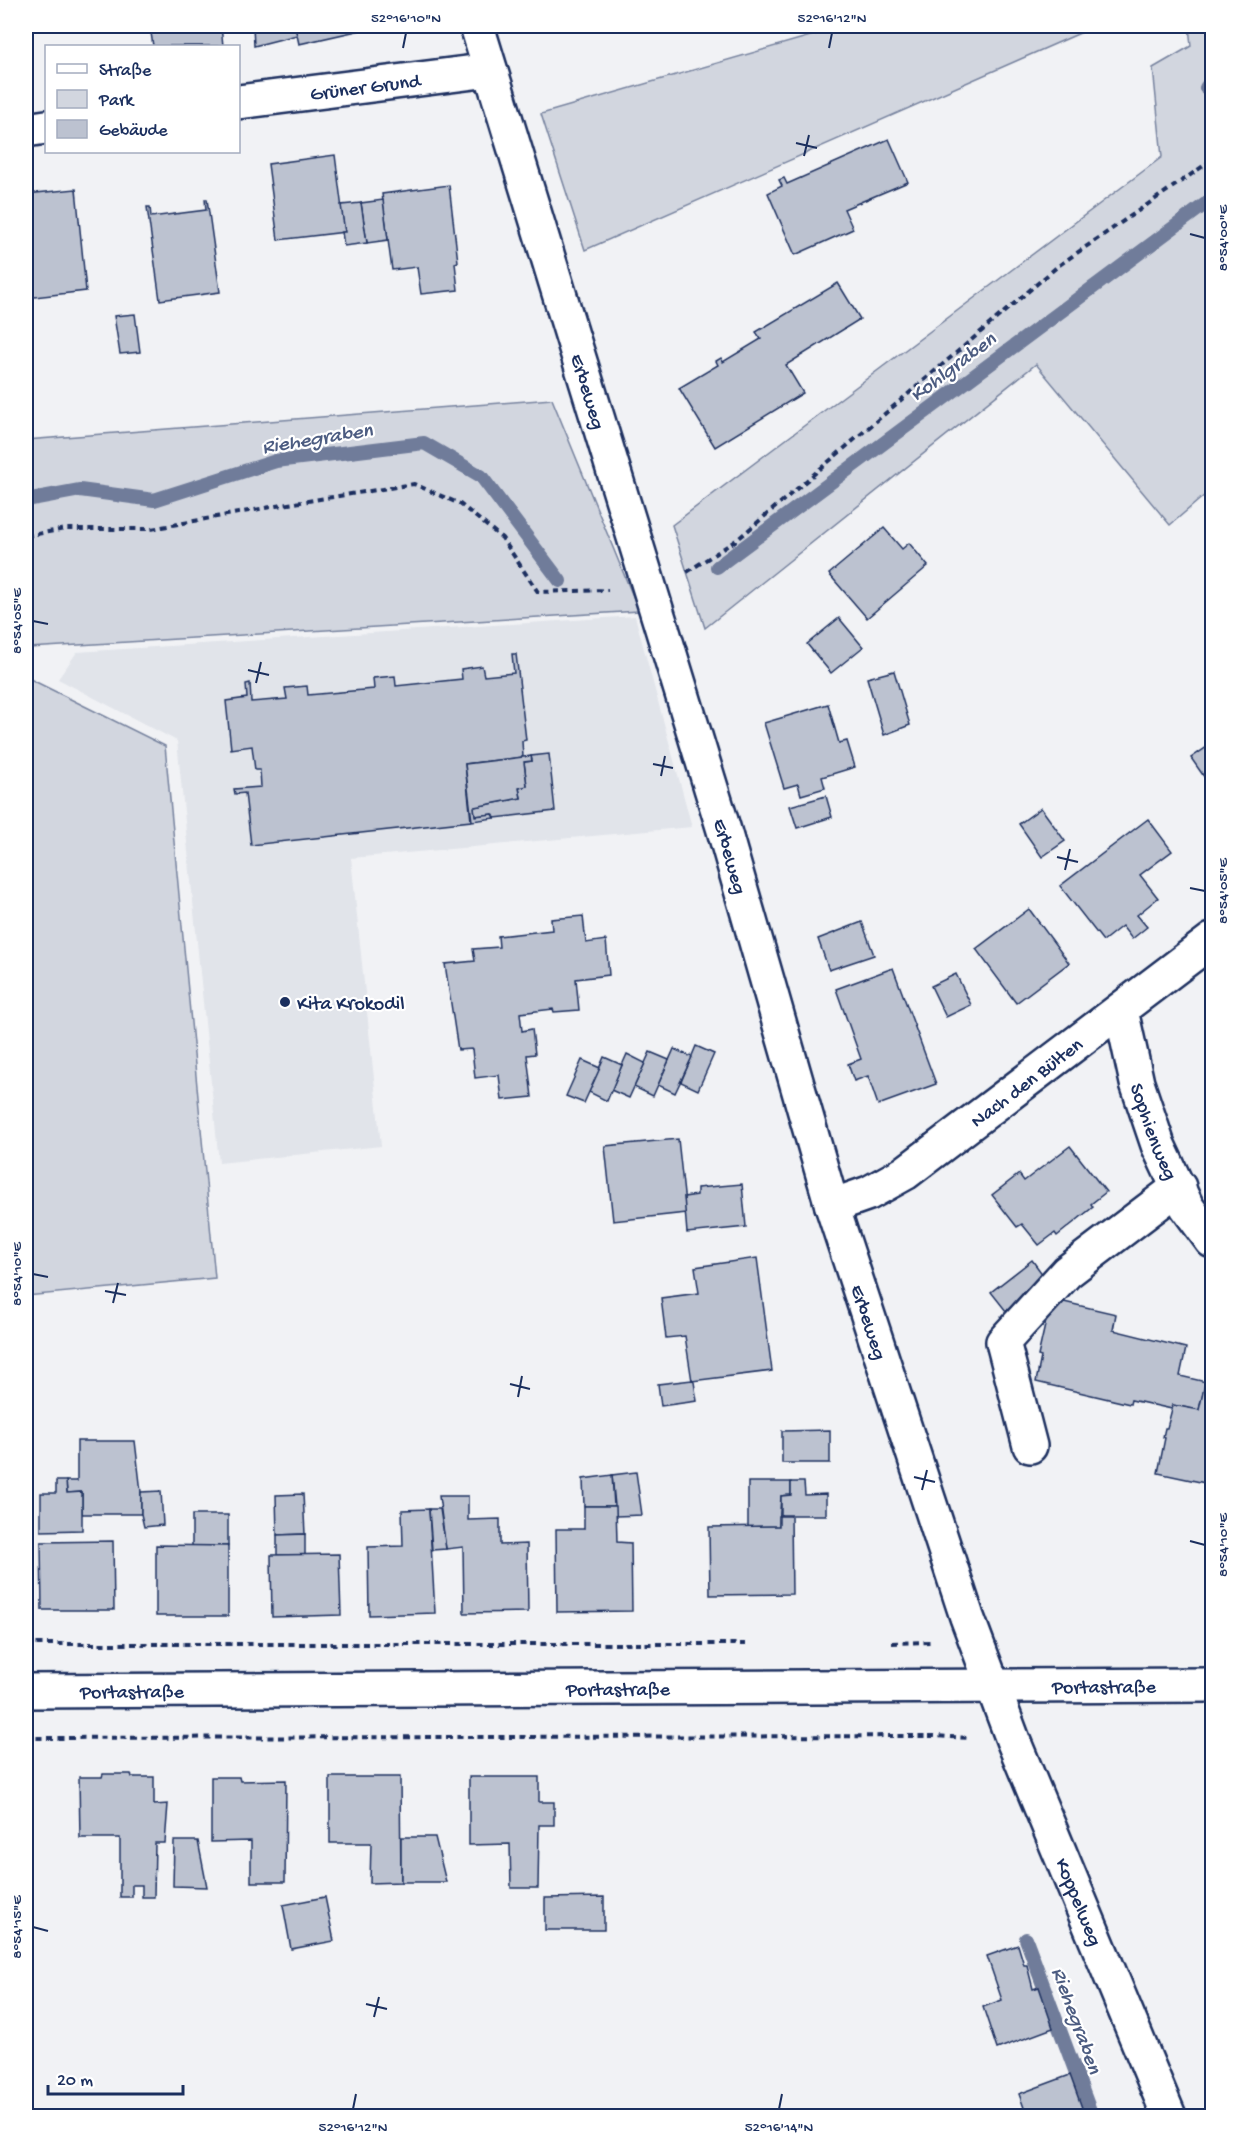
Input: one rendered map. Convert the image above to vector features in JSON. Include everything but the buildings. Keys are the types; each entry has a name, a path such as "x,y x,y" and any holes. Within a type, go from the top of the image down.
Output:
{"street":[{"name":"Erbeweg","path":"477,26 723,827 832,1206 976,1641 994,1686"},
{"name":"Grüner Grund","path":"240,102 489,70"},
{"path":"26,130 45,127"},
{"name":"Nach den Bülten","path":"832,1206 869,1193 905,1173 1212,940"},
{"name":"Sophienweg","path":"1121,1010 1137,1083 1158,1145 1187,1207 1212,1241"},
{"path":"1030,1446 1004,1342 1067,1272 1179,1187"},
{"name":"Portastraße","path":"26,1691 1212,1685"},
{"name":"Koppelweg","path":"994,1686 1013,1740 1169,2116"}],"path":[{"path":"26,536 65,529 151,529 414,484 460,504 502,538 538,592 605,589 654,605 738,539 1058,266 1212,160"},
{"path":"887,1643 976,1641"},
{"path":"26,1644 757,1644"},
{"path":"26,1738 934,1736 1013,1740"}],"shaded area":[{"name":"Kita Krokodil","path":"635,616 692,827 351,858 381,1146 219,1163 177,741 58,679 77,652"}],"green space":[{"path":"845,26 1096,26 585,250 541,114"},
{"path":"1189,26 1212,26 1212,489 1170,525 1036,364 705,628 672,525 1162,157 1153,68 1191,46"},
{"path":"552,399 639,611 29,648 26,651 26,440"},
{"path":"26,677 165,746 215,1278 26,1296"}],"waterway":[{"path":"1206,88 1212,79"},
{"name":"Kohlgraben","path":"717,567 1212,199"},
{"name":"Riehegraben","path":"26,500 80,490 154,500 276,461 424,443 481,476 560,581"},
{"name":"Riehegraben","path":"1026,1939 1092,2116"}],"place":[{"name":"Kita Krokodil","path":"285,1002"}]}
